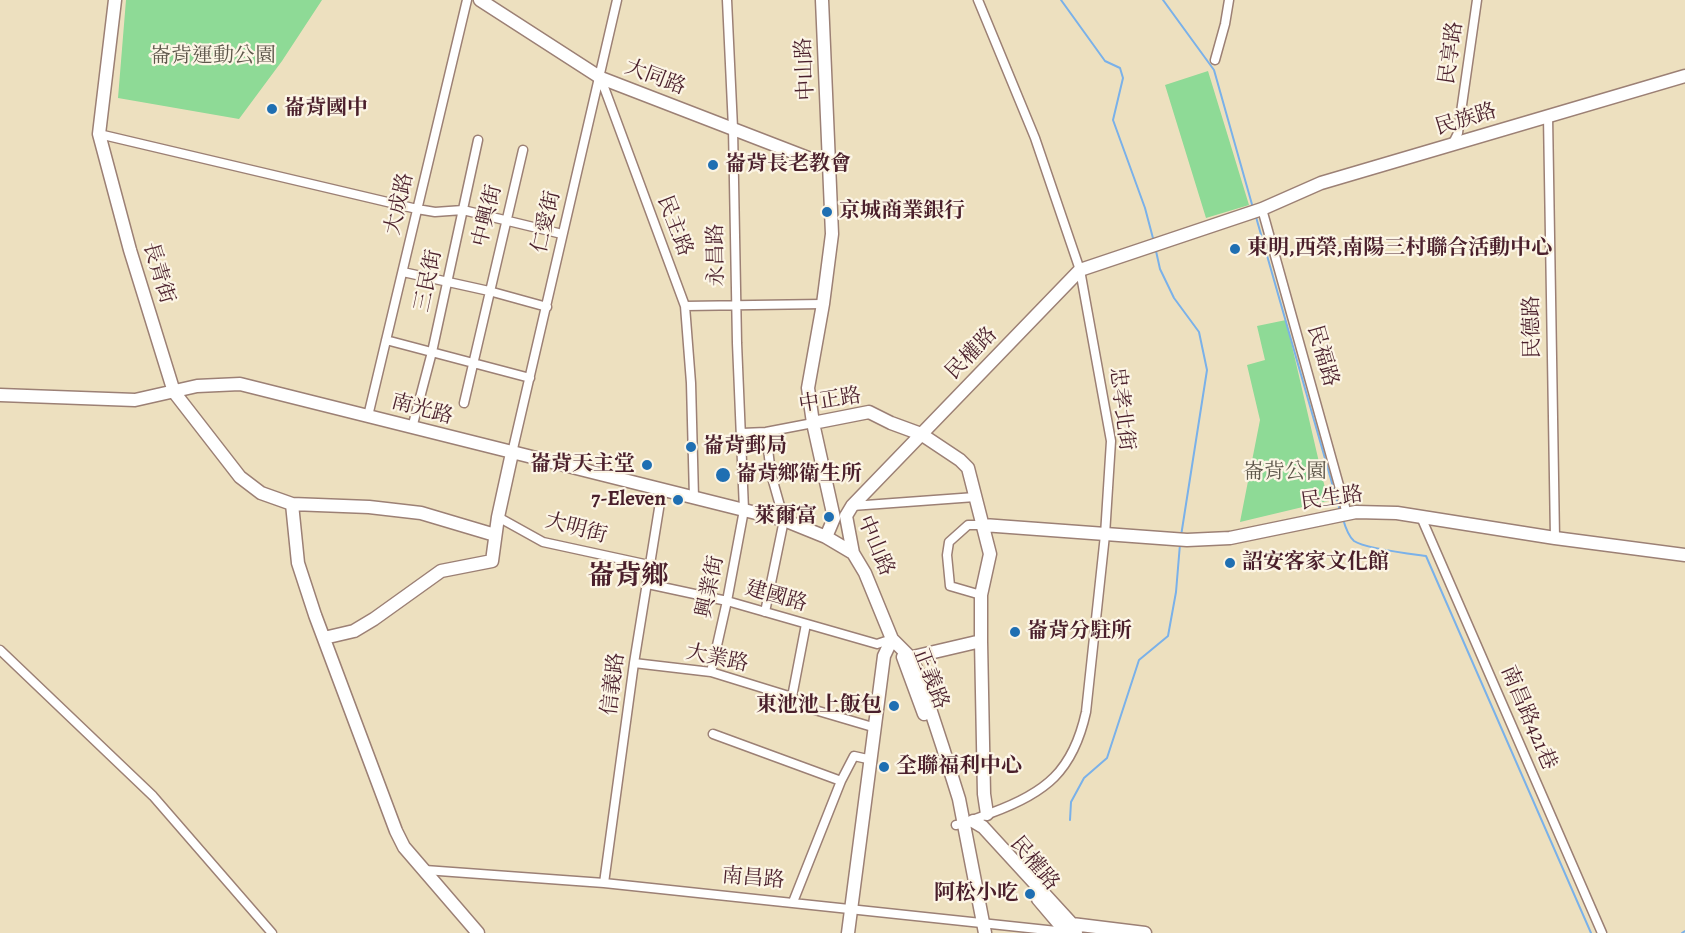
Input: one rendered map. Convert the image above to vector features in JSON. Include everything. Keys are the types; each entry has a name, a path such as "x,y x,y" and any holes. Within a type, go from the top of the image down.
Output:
{"street":[{"name":"長青街","path":"115,0 99,134 130,250 174,392 240,477 261,493 292,504 369,507 421,513 495,535"},
{"name":"大成路","path":"368,416 468,0"},
{"name":"大同路","path":"480,0 496,5 601,78 829,166"},
{"name":"仁愛街","path":"512,453 594,99 601,78 617,0"},
{"name":"永昌路","path":"727,0 744,510"},
{"name":"中山路","path":"822,0 832,234 824,304 808,388 813,423 844,513 853,553 865,573 892,639"},
{"name":"忠孝北街","path":"964,823 1008,807 1042,790 1064,768 1081,737 1086,712 1105,535 1111,441 1080,270 1035,138 978,0"},
{"path":"1215,60 1229,0"},
{"name":"民享路","path":"1452,145 1458,133 1478,0"},
{"name":"民族路","path":"1262,209 1321,183 1685,76"},
{"name":"民主路","path":"601,78 605,95 685,306 691,383 694,498"},
{"path":"594,99 605,95"},
{"name":"民德路","path":"1548,116 1555,538"},
{"path":"99,134 417,209 435,212 463,210 562,234"},
{"name":"三民街","path":"412,428 432,352 478,140"},
{"name":"中興街","path":"489,291 523,150"},
{"name":"民權路","path":"844,513 1080,270 1262,209"},
{"name":"民福路","path":"1262,209 1347,514"},
{"path":"403,272 489,291 547,307"},
{"path":"464,403 489,291"},
{"path":"685,306 824,304"},
{"path":"386,340 530,378"},
{"name":"南光路","path":"0,395 135,400 208,385 240,384 784,520 826,537 853,553"},
{"name":"中正路","path":"742,433 766,432 869,412 921,434"},
{"path":"765,612 784,520 771,474 766,432"},
{"path":"921,434 968,468 990,554 981,595 984,794 987,814"},
{"path":"324,638 354,631 441,571 492,561 498,517 512,453"},
{"name":"信義路","path":"604,883 634,663 662,490"},
{"path":"826,537 844,513 975,497"},
{"path":"292,504 298,563 390,817 404,847 478,933"},
{"name":"興業街","path":"711,672 744,510"},
{"name":"民生路","path":"983,525 1187,540 1230,538 1347,514 1397,513 1555,538 1685,555"},
{"name":"大明街","path":"498,517 543,542 650,565"},
{"name":"南昌路421巷","path":"1421,517 1602,933"},
{"path":"981,595 950,586 947,555 949,542 968,525 983,525"},
{"name":"建國路","path":"648,584 727,601 877,644 892,639"},
{"path":"792,697 806,624"},
{"path":"848,933 884,656 892,639"},
{"name":"正義路","path":"892,639 907,658 954,798"},
{"path":"907,658 981,641"},
{"path":"0,651 153,796 272,933"},
{"name":"大業路","path":"634,663 711,672 792,697 798,705 876,728"},
{"path":"713,735 841,781"},
{"path":"793,902 841,781 854,756 872,760"},
{"name":"民權路","path":"954,798 964,823 1070,930"},
{"path":"964,823 981,929"},
{"name":"南昌路","path":"425,870 604,883 793,902 981,929 1145,933"}],"green space":[{"name":"崙背運動公園","path":"126,0 322,0 282,61 239,119 118,98"},
{"path":"1208,71 1249,205 1206,218 1165,85"},
{"name":"崙背公園","path":"1286,320 1328,501 1240,522 1260,420 1247,365 1265,360 1257,326"}],"waterway":[{"path":"1061,0 1105,61 1120,68 1123,78 1113,120 1145,208 1154,242"},
{"path":"1163,0 1214,70 1253,208"},
{"path":"1256,217 1340,511"},
{"path":"1156,251 1160,269 1174,298 1199,332 1207,370 1181,536"},
{"path":"1343,519 1350,536 1360,544 1426,556 1591,933"},
{"path":"1070,820 1071,802 1084,778 1107,758 1139,660 1168,636 1176,592 1180,544"}],"place":[{"name":"崙背國中","path":"272,109"},
{"name":"崙背長老教會","path":"713,165"},
{"name":"京城商業銀行","path":"827,212"},
{"name":"東明,西榮,南陽三村聯合活動中心","path":"1235,249"},
{"name":"崙背郵局","path":"691,447"},
{"name":"崙背天主堂","path":"647,465"},
{"name":"崙背鄉衛生所","path":"723,475"},
{"name":"7-Eleven","path":"678,500"},
{"name":"萊爾富","path":"829,517"},
{"name":"詔安客家文化館","path":"1230,563"},
{"name":"崙背分駐所","path":"1015,632"},
{"name":"東池池上飯包","path":"894,706"},
{"name":"全聯福利中心","path":"884,767"},
{"name":"阿松小吃","path":"1030,894"}],"district":[{"name":"崙背鄉","path":"628,577"}]}
